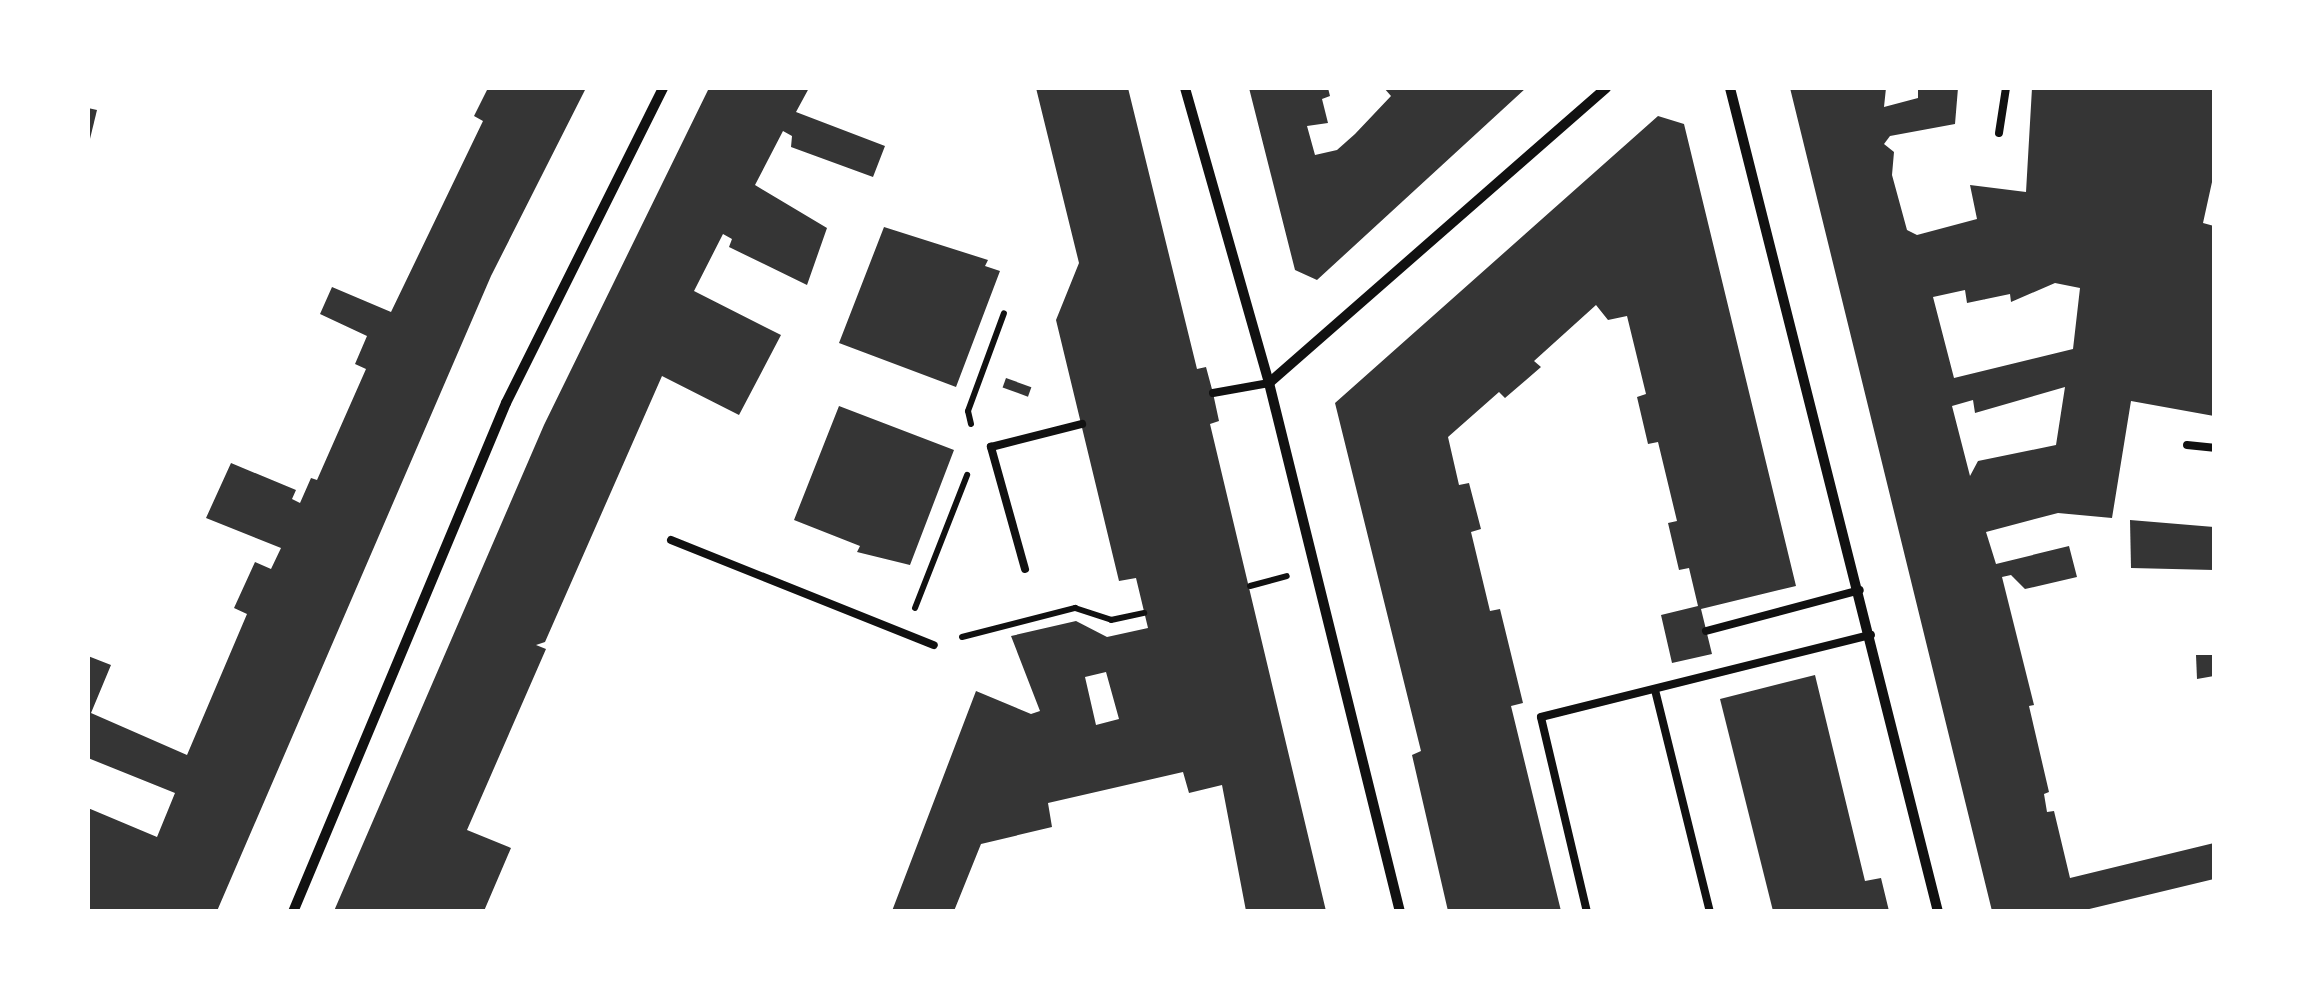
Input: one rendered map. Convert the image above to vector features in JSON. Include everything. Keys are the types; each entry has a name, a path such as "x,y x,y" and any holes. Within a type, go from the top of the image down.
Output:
{"street":[{"path":"293,912 506,403 663,88"},
{"path":"1184,88 1269,383 1400,912"},
{"path":"1269,383 1606,88"},
{"path":"1730,88 1860,590 1938,912"}],"lane":[{"path":"2000,133 2006,88"},
{"path":"1213,394 1269,383"},
{"path":"1025,569 991,447 1082,424"},
{"path":"2188,445 2214,448"},
{"path":"671,540 934,645"},
{"path":"1706,631 1860,590"},
{"path":"1587,912 1541,716 1871,635"},
{"path":"1655,690 1710,912"}],"path":[{"path":"905,632 976,450 968,411 1004,314"},
{"path":"976,450 991,447"},
{"path":"934,645 956,653 964,632 1075,608 1111,620 1144,612"}],"building":[{"path":"488,88 586,88 491,276 217,911 88,911 88,808 157,837 175,793 88,758 88,656 111,665 91,713 187,755 247,614 234,608 255,562 271,569 281,548 206,518 231,463 296,490 292,499 300,503 311,478 317,480 366,369 355,364 367,336 320,314 332,287 391,312 483,121 474,116"},
{"path":"709,88 809,88 796,112 885,146 873,177 791,147 792,136 783,131 755,185 827,228 807,285 729,247 732,239 723,234 694,291 781,335 739,415 662,376 545,642 536,645 546,649 467,830 511,848 484,911 334,911 544,425"},
{"path":"1036,88 1128,88 1197,369 1206,367 1213,393 1219,421 1210,424 1326,911 1246,911 1222,785 1189,793 1183,772 1048,803 1052,827 981,844 954,911 892,911 976,691 1031,714 1040,711 1011,636 1076,621 1107,637 1148,628 1136,578 1119,581 1056,320 1079,263","holes":["1106,672 1119,719 1096,725 1085,677"]},
{"path":"1249,88 1328,88 1330,96 1322,99 1328,123 1307,126 1315,155 1337,150 1355,134 1391,96 1384,88 1526,88 1317,280 1295,270"},
{"path":"1790,88 1886,88 1884,107 1918,98 1918,88 1958,88 1955,124 1890,136 1884,144 1894,152 1892,175 1907,230 1917,235 1977,219 1970,185 2026,192 2032,88 2214,88 2214,173 2203,223 2214,226 2214,416 2131,401 2112,518 2058,513 1986,532 1996,564 2069,546 2077,577 2025,589 2011,575 2002,577 2034,705 2029,706 2049,792 2044,794 2047,812 2054,811 2070,878 2214,843 2214,879 2081,911 1992,911","holes":["2055,283 2080,288 2073,349 1954,378 1933,297 1965,290 1967,303 2010,294 2011,302","2065,387 2056,445 1978,461 1970,476 1952,406 1973,400 1975,413"]},
{"path":"88,108 97,110 89,143 88,142"},
{"path":"1658,116 1684,124 1796,586 1701,609 1712,654 1672,663 1661,615 1698,606 1689,568 1679,570 1668,523 1677,521 1658,442 1648,444 1637,397 1646,394 1627,316 1608,320 1596,305 1534,361 1541,367 1505,398 1499,392 1448,437 1459,485 1469,483 1481,529 1471,532 1490,611 1500,609 1523,703 1511,706 1561,911 1448,911 1412,755 1421,751 1335,403"},
{"path":"884,227 988,260 985,266 1000,271 956,387 839,343"},
{"path":"1006,378 1031,387 1028,397 1003,387"},
{"path":"839,406 954,450 910,565 857,552 860,546 794,520"},
{"path":"2130,520 2214,527 2214,570 2131,568"},
{"path":"2196,655 2214,655 2214,676 2197,679"},
{"path":"1815,675 1865,881 1881,878 1889,911 1773,911 1720,699"}]}
